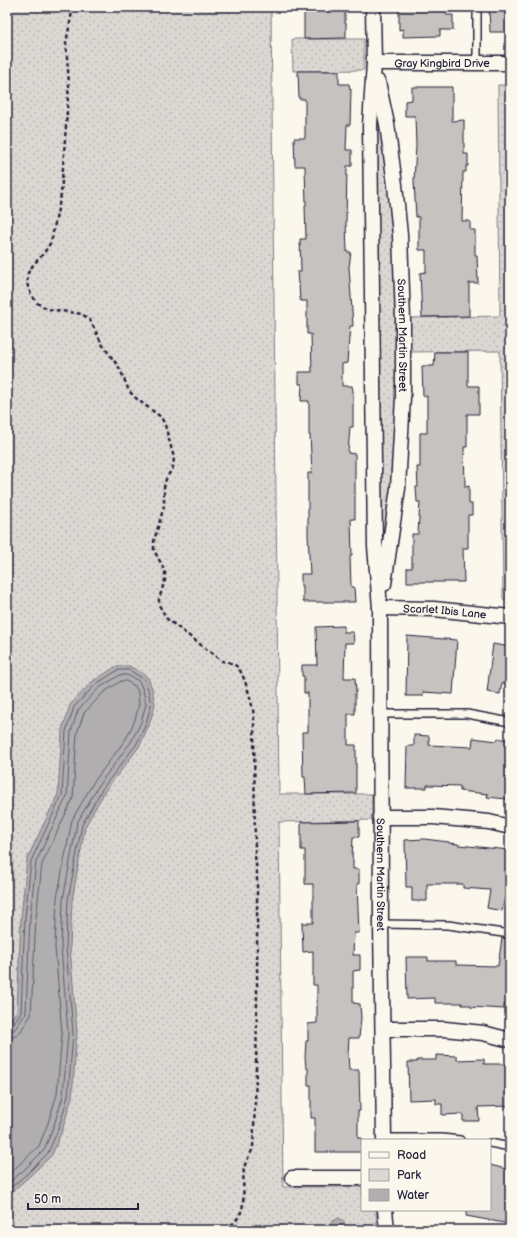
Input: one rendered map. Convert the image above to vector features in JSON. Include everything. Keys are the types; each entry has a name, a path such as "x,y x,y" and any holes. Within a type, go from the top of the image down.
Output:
{"street":[{"name":"Southern Martin Street","path":"373,7 374,63 370,133 375,546 380,608 380,817 384,1139"},
{"name":"Southern Martin Street","path":"374,63 387,124 395,185 400,235 403,320 403,397 398,488 380,608"},
{"name":"Gray Kingbird Drive","path":"374,63 510,64"},
{"name":"Scarlet Ibis Lane","path":"380,608 434,609 510,617"},
{"path":"380,817 433,817 489,822 510,827"},
{"path":"383,1029 444,1029 483,1033 510,1040"},
{"path":"292,1178 361,1178"},
{"path":"385,1211 387,1230"}],"lane":[{"path":"477,7 477,64"},
{"path":"380,714 468,714 510,722"},
{"path":"381,924 448,925 510,934"},
{"path":"384,1139 451,1139"},
{"path":"491,1143 510,1147"}],"path":[{"path":"73,7 66,43 69,84 61,195 51,242 28,273 27,284 37,303 48,309 82,314 90,320 102,344 120,369 130,391 138,400 161,417 165,425 174,458 173,467 166,478 164,487 164,506 154,541 154,550 165,571 165,580 158,605 167,619 222,661 232,663 239,669 253,707 255,856 257,874 258,1019 255,1078 256,1096 253,1147 251,1154 245,1163 244,1169 243,1207 239,1216 232,1225 224,1230"}],"green space":[{"path":"7,7 271,7 279,794 372,794 372,820 279,822 283,1187 361,1187 361,1211 376,1211 377,1230 7,1230"},
{"path":"292,39 364,39 364,70 293,71"},
{"path":"498,85 510,85 510,600 503,599 500,351 409,352 408,318 500,316"},
{"path":"377,121 380,121 393,221 398,353 394,465 385,548 381,549"}],"water":[{"path":"117,666 129,666 144,674 148,678 152,688 155,705 149,725 139,747 105,791 85,827 72,901 70,947 77,1033 72,1097 63,1128 52,1155 7,1196 7,1025 17,1011 21,917 27,859 58,794 62,730 70,705 93,681"},
{"path":"339,1218 344,1221 346,1230 325,1230 333,1221"}],"building":[{"path":"399,7 447,7 446,15 453,15 453,30 440,30 440,36 403,37 403,29 399,30"},
{"path":"489,7 510,7 510,32 490,32"},
{"path":"304,10 344,10 346,38 304,39"},
{"path":"298,71 339,71 339,84 349,84 350,90 351,89 350,125 347,125 346,150 352,150 352,166 347,166 346,223 347,252 351,252 349,267 353,326 350,326 347,363 342,364 342,386 352,386 353,391 353,427 350,427 348,453 355,454 355,519 351,519 352,556 350,556 351,587 354,587 355,602 303,602 303,586 301,586 301,574 310,574 308,535 308,473 312,473 309,435 309,401 301,401 302,384 299,384 299,372 312,372 311,334 307,334 307,301 300,301 297,272 301,272 300,239 306,239 305,166 295,166 294,138 305,138 305,99 299,99"},
{"path":"412,87 452,87 452,121 464,120 464,154 468,154 468,166 466,166 466,172 463,172 462,221 470,221 470,230 475,230 475,255 477,255 478,283 469,283 469,316 422,317 420,273 426,272 426,250 419,250 419,217 416,217 414,181 416,146 415,116 405,116 405,101 412,100"},
{"path":"435,352 468,352 468,386 479,386 479,414 467,414 467,447 464,447 465,487 469,486 469,504 472,504 472,515 468,515 468,548 463,548 464,582 407,582 407,568 412,568 412,534 418,534 420,502 417,502 416,487 418,487 417,467 420,467 420,433 427,433 427,396 423,396 422,366 434,366"},
{"path":"344,626 344,632 353,632 354,643 345,643 344,678 355,678 355,714 348,714 348,745 356,745 356,793 306,794 305,777 303,777 302,732 308,732 308,693 304,693 304,676 302,676 302,665 317,665 316,627"},
{"path":"407,636 457,640 453,694 423,692 423,696 406,696"},
{"path":"493,644 510,647 510,671 508,683 502,683 500,694 487,692"},
{"path":"414,735 429,736 429,745 472,747 473,738 497,741 498,738 510,741 510,783 507,799 487,797 488,794 460,791 460,786 427,785 427,788 406,788 407,746 414,746"},
{"path":"359,821 359,837 353,837 352,858 353,869 359,869 359,884 357,884 359,933 354,933 353,955 360,955 360,970 353,971 353,1003 360,1004 361,1018 359,1038 349,1038 348,1054 349,1070 359,1070 360,1111 358,1111 358,1138 362,1138 361,1152 315,1152 315,1118 311,1118 311,1085 308,1085 308,1068 306,1068 305,1057 306,1041 308,1041 308,1024 317,1023 317,985 313,985 313,951 303,952 302,923 313,923 313,884 305,884 305,850 301,850 301,822"},
{"path":"424,839 449,842 458,845 510,850 510,898 505,897 502,911 487,908 490,890 463,888 463,884 427,884 427,901 412,901 412,887 406,887 405,840"},
{"path":"502,938 510,939 510,1005 504,1004 504,1009 470,1007 470,1005 462,1005 462,1003 435,1003 435,998 407,999 406,957 428,957 428,961 456,961 456,965 498,966"},
{"path":"436,1055 457,1056 457,1060 484,1059 484,1064 510,1064 510,1106 478,1107 479,1121 463,1121 463,1114 442,1115 442,1104 436,1104 436,1099 409,1100 408,1062 417,1062 417,1060 436,1060"},
{"path":"491,1165 510,1170 510,1224 466,1216 467,1211 491,1211"}]}
